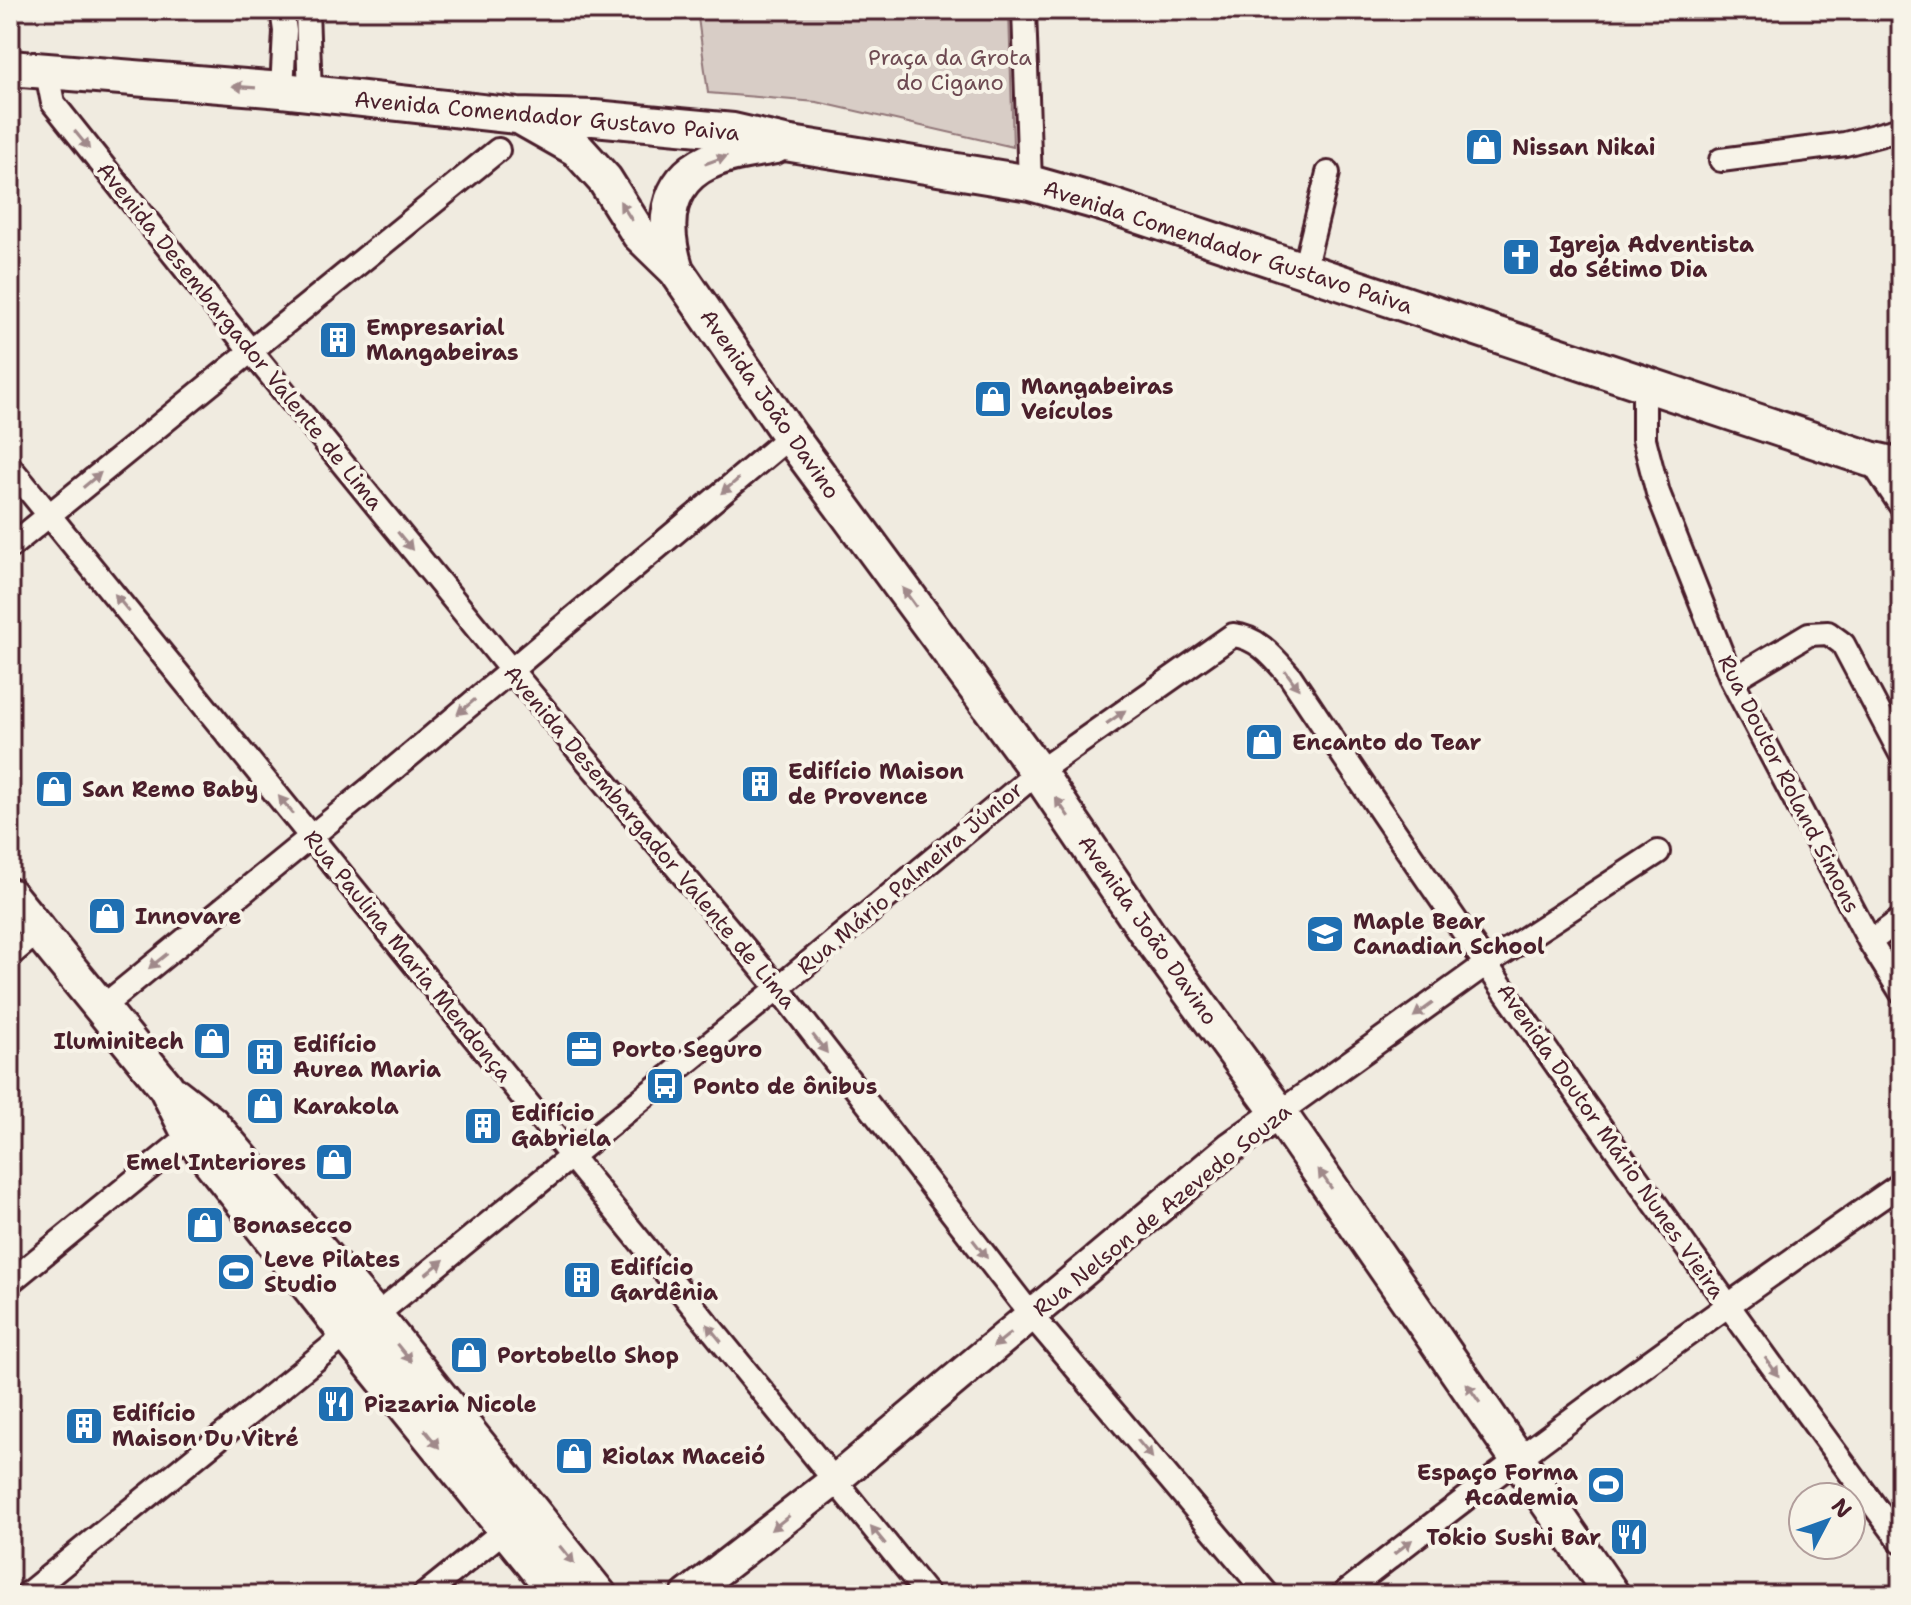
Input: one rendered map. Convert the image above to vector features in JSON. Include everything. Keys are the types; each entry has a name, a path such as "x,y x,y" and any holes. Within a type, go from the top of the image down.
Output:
{"main road":[{"name":"Avenida Comendador Gustavo Paiva","path":"10,68 296,92 517,116 594,118 733,131 785,143 1030,183 1108,205 1644,386 1886,462"},
{"name":"Avenida João Davino","path":"517,116 577,149 605,180 639,234 676,270 790,436 1038,772 1147,933 1279,1113 1612,1595"},
{"name":"Avenida João Davino","path":"676,270 667,230 669,209 677,188 709,161 785,143"},
{"path":"22,915 166,1087 211,1123 361,1325 506,1529 559,1595"},
{"path":"166,1087 190,1135 599,1595"}],"street":[{"path":"282,10 296,92"},
{"path":"296,92 307,10"},
{"path":"1024,10 1030,183"},
{"name":"Avenida Desembargador Valente de Lima","path":"47,73 53,103 250,350 511,670 778,988 1032,1316 1268,1595"},
{"path":"1721,160 1832,146 1901,129"},
{"path":"10,547 498,150"},
{"path":"1304,270 1328,173"},
{"name":"Rua Doutor Roland Simons","path":"1644,386 1644,439 1658,493 1732,680 1870,942 1901,992"},
{"path":"101,1008 790,436"},
{"path":"1886,462 1901,506"},
{"name":"Rua Paulina Maria Mendonça","path":"10,467 928,1595"},
{"path":"1732,680 1809,634 1828,633 1843,644 1901,754"},
{"name":"Rua Mário Palmeira Júnior","path":"26,1595 571,1157 1038,772 1233,635"},
{"name":"Avenida Doutor Mário Nunes Vieira","path":"1233,635 1247,636 1271,655 1290,676 1486,964 1726,1305 1901,1542"},
{"name":"Rua Nelson de Azevedo Souza","path":"687,1595 834,1481 1230,1148 1486,964 1658,852"},
{"path":"10,955 22,915"},
{"path":"1870,942 1901,919"},
{"path":"10,1282 190,1135"},
{"path":"1342,1595 1517,1458 1726,1305 1901,1184"},
{"path":"424,1595 506,1529"}],"green space":[{"name":"Praça da Grota do Cigano","path":"697,10 1009,10 1013,147 817,102 708,93"}],"place":[{"name":"Nissan Nikai","path":"1484,147"},
{"name":"Igreja Adventista do Sétimo Dia","path":"1521,257"},
{"name":"Empresarial Mangabeiras","path":"338,340"},
{"name":"Mangabeiras Veículos","path":"993,399"},
{"name":"Encanto do Tear","path":"1264,742"},
{"name":"Edifício Maison de Provence","path":"760,784"},
{"name":"San Remo Baby","path":"54,789"},
{"name":"Innovare","path":"107,916"},
{"name":"Maple Bear Canadian School","path":"1325,934"},
{"name":"Iluminitech","path":"212,1041"},
{"name":"Porto Seguro","path":"584,1049"},
{"name":"Edifício Aurea Maria","path":"265,1057"},
{"name":"Ponto de ônibus","path":"665,1086"},
{"name":"Karakola","path":"265,1106"},
{"name":"Edifício Gabriela","path":"483,1126"},
{"name":"Emel Interiores","path":"334,1162"},
{"name":"Bonasecco","path":"205,1225"},
{"name":"Leve Pilates Studio","path":"236,1272"},
{"name":"Edifício Gardênia","path":"582,1280"},
{"name":"Portobello Shop","path":"469,1355"},
{"name":"Pizzaria Nicole","path":"336,1404"},
{"name":"Edifício Maison Du Vitré","path":"84,1426"},
{"name":"Riolax Maceió","path":"574,1456"},
{"name":"Espaço Forma Academia","path":"1606,1485"},
{"name":"Tokio Sushi Bar","path":"1629,1537"}]}
